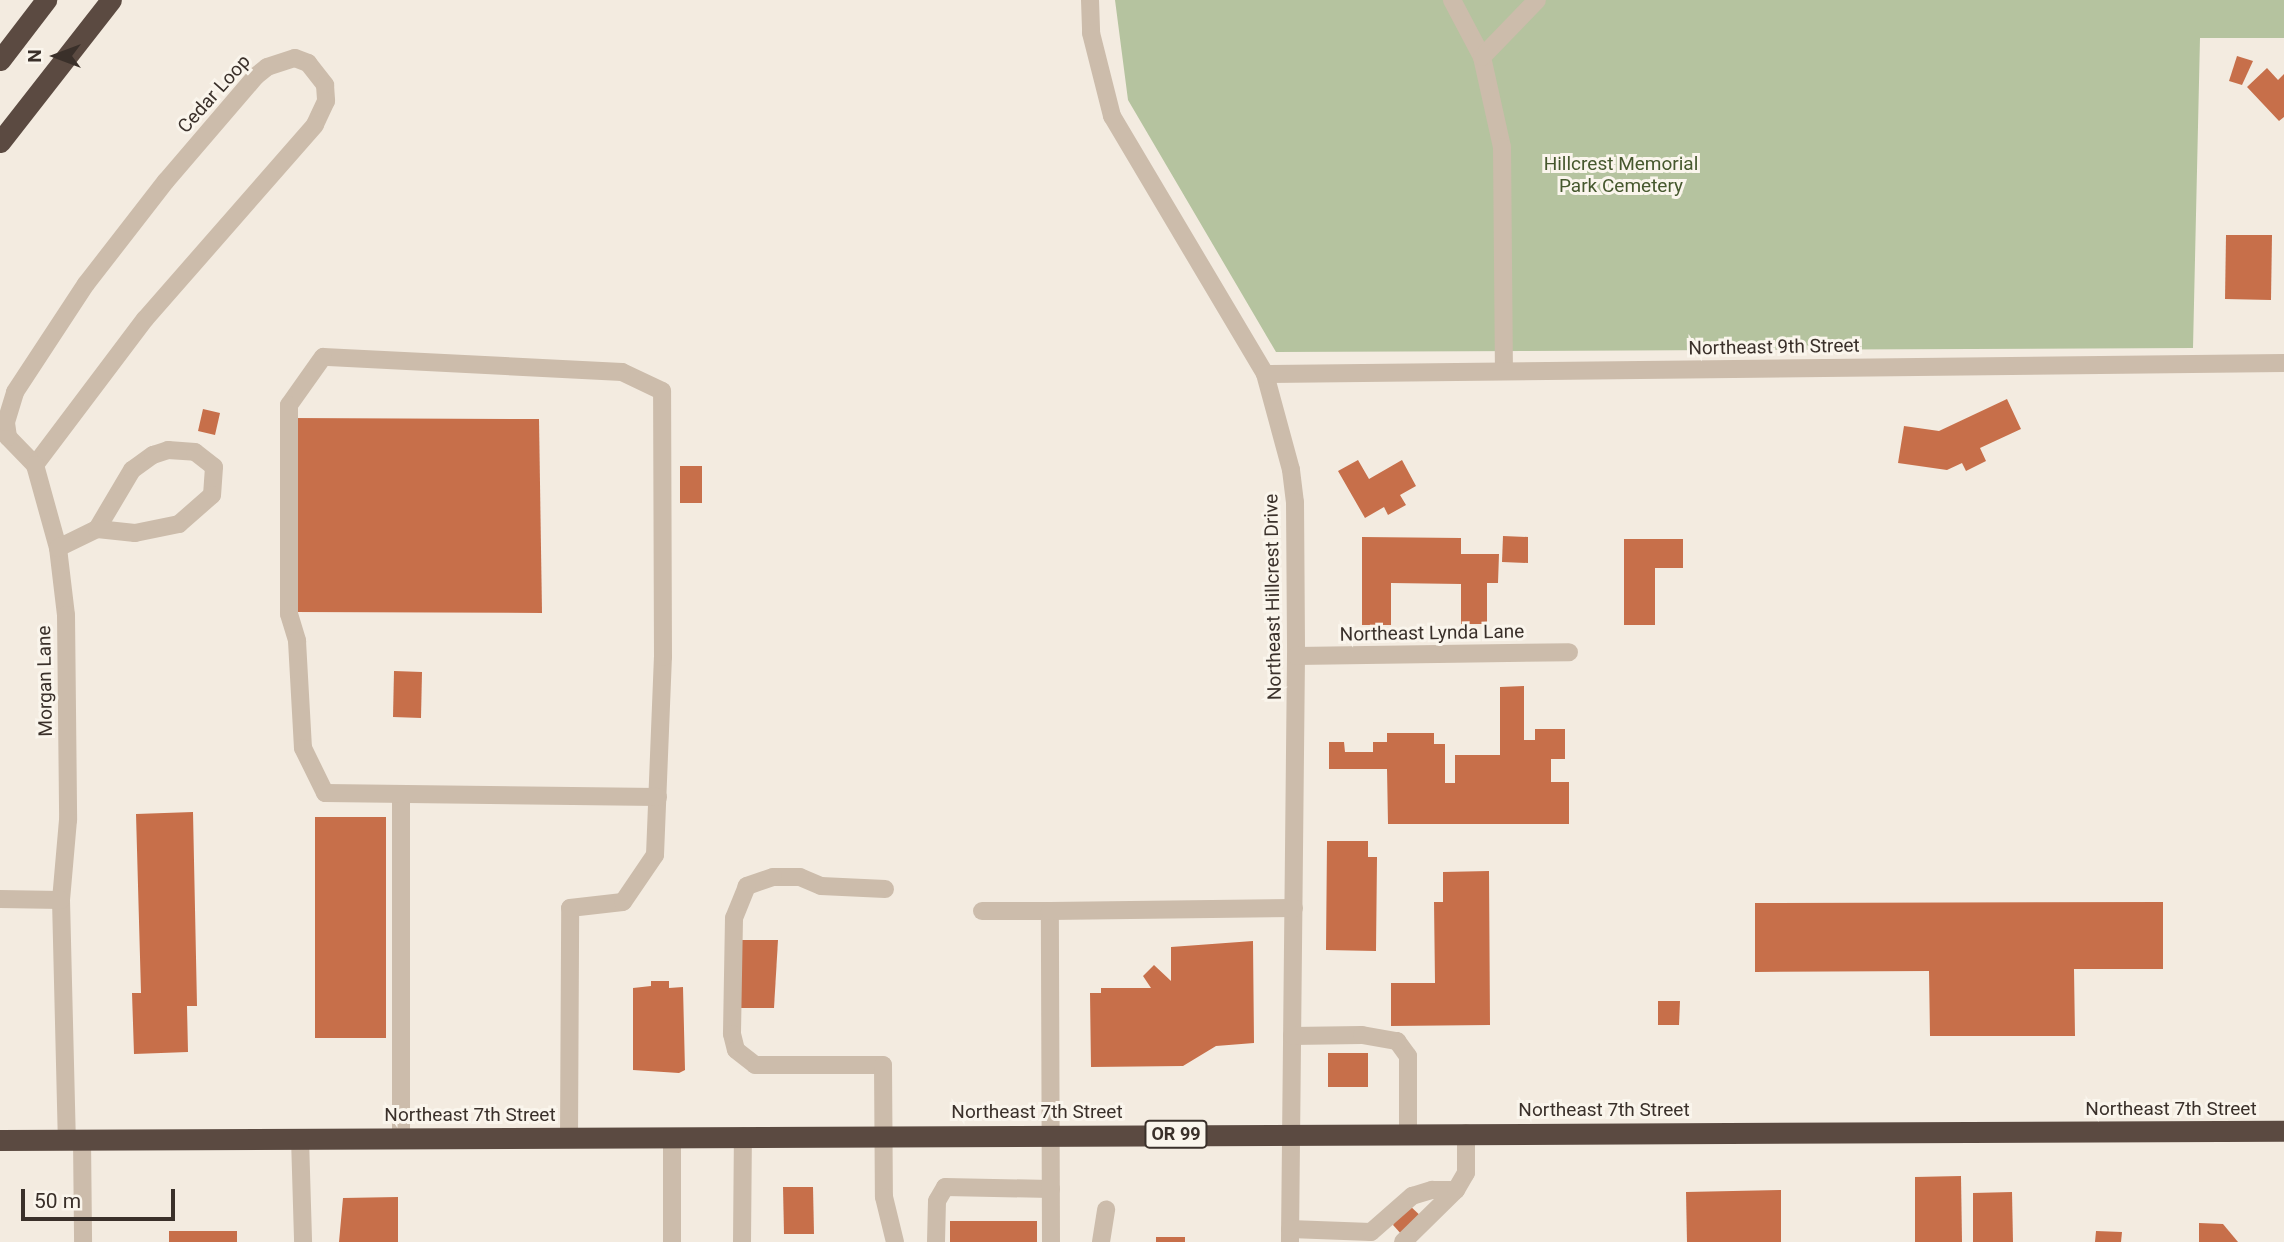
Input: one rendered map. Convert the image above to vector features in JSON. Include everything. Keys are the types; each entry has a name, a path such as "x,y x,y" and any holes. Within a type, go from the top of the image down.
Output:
{"highway":[{"path":"0,60 46,0"},
{"path":"0,142 111,0"},
{"path":"0,155 24,110"},
{"name":"Northeast 7th Street","path":"0,1140 2284,1131"}],"street":[{"name":"Northeast Hillcrest Drive","path":"1090,0 1093,42 1112,116 1265,374 1282,429 1295,502 1290,1236"},
{"path":"1452,0 1482,57 1502,147 1504,371"},
{"path":"1482,57 1537,0"},
{"name":"Cedar Loop","path":"283,60 308,62 325,85 326,101 315,125 145,318 35,465 8,437 9,404 86,284 166,181 256,76 283,60"},
{"path":"569,1137 570,908 623,902 655,855 658,797 663,657 662,391 622,372 323,357 289,405 289,614 298,641 303,748 324,793 658,797"},
{"name":"Northeast 9th Street","path":"1265,374 2284,363"},
{"path":"58,548 97,529 135,533 179,524 212,495 214,467 195,452 168,450 153,455 132,470 97,529"},
{"name":"Morgan Lane","path":"35,465 58,548 66,615 68,779 61,900 74,1139 83,1242"},
{"name":"Northeast Lynda Lane","path":"1296,656 1569,652"},
{"path":"401,795 401,1138"},
{"path":"885,889 821,886 800,877 774,877 747,886 741,895 734,918 732,1034 736,1050 755,1065 883,1065 884,1197 895,1242"},
{"path":"0,899 61,900"},
{"path":"982,911 1294,908"},
{"path":"1050,911 1051,1242"},
{"path":"1292,1036 1362,1035 1397,1041 1408,1056 1408,1133"},
{"path":"1403,1242 1456,1190 1466,1173 1466,1133"},
{"path":"742,1242 743,1136"},
{"path":"672,1137 672,1242"},
{"path":"300,1138 303,1242"},
{"path":"936,1242 937,1201 945,1187 1051,1189"},
{"path":"1290,1236 1362,1237 1384,1225 1412,1196 1432,1190 1456,1190"},
{"path":"1101,1242 1106,1209"}],"green space":[{"name":"Hillcrest Memorial Park Cemetery","path":"1115,0 2284,0 2284,38 2200,38 2193,348 1276,352 1128,100"}],"building":[{"path":"2237,56 2253,61 2242,85 2229,81"},
{"path":"2267,68 2278,80 2284,74 2284,117 2279,121 2247,87"},
{"path":"2226,235 2272,235 2271,300 2225,299"},
{"path":"2007,399 2021,429 1980,448 1986,461 1966,471 1962,463 1947,470 1898,463 1904,426 1939,431"},
{"path":"203,409 220,413 215,435 198,431"},
{"path":"290,418 539,419 542,613 294,612"},
{"path":"1358,460 1369,479 1402,460 1416,486 1400,495 1406,505 1388,515 1384,507 1365,518 1338,471"},
{"path":"680,466 702,466 702,503 680,503"},
{"path":"1503,536 1528,537 1528,563 1502,562"},
{"path":"1362,537 1461,538 1461,554 1499,554 1498,583 1487,583 1487,624 1461,624 1461,584 1391,583 1391,625 1362,625"},
{"path":"1624,539 1683,539 1683,568 1655,568 1655,625 1624,625"},
{"path":"394,671 422,672 421,718 393,717"},
{"path":"1524,686 1524,740 1535,740 1535,729 1565,729 1565,759 1551,759 1551,782 1569,782 1569,824 1388,824 1387,769 1329,769 1329,742 1344,742 1345,752 1373,752 1373,742 1387,742 1387,733 1434,733 1434,744 1445,744 1445,783 1455,783 1455,755 1500,755 1500,687"},
{"path":"193,812 197,1006 187,1006 188,1052 134,1054 132,993 141,993 136,814"},
{"path":"315,817 386,817 386,1038 315,1038"},
{"path":"1327,841 1368,841 1368,857 1377,857 1376,951 1326,950"},
{"path":"1489,871 1490,1025 1391,1026 1391,983 1435,983 1434,902 1443,902 1443,872"},
{"path":"2163,902 2163,969 2074,969 2075,1036 1930,1036 1929,971 1755,972 1755,903"},
{"path":"739,940 778,940 774,1008 739,1008"},
{"path":"1253,941 1254,1043 1216,1046 1183,1066 1091,1067 1090,993 1101,993 1101,988 1151,988 1143,976 1154,965 1171,981 1171,947"},
{"path":"651,981 669,981 669,988 683,987 685,1070 679,1073 633,1070 633,988 651,986"},
{"path":"1658,1001 1680,1001 1679,1025 1658,1025"},
{"path":"1328,1053 1368,1053 1368,1087 1328,1087"},
{"path":"1961,1176 1962,1242 1915,1242 1915,1177"},
{"path":"783,1187 813,1187 814,1234 784,1234"},
{"path":"1781,1190 1781,1242 1687,1242 1686,1192"},
{"path":"2012,1192 2013,1242 1973,1242 1973,1193"},
{"path":"398,1197 398,1242 339,1242 343,1198"},
{"path":"1407,1203 1426,1221 1403,1236 1393,1225"},
{"path":"950,1221 1037,1221 1037,1242 950,1242"},
{"path":"2199,1223 2223,1224 2238,1242 2199,1242"},
{"path":"169,1231 237,1231 237,1242 169,1242"},
{"path":"2096,1231 2122,1232 2121,1242 2095,1242"},
{"path":"1156,1237 1185,1237 1185,1242 1156,1242"}]}
